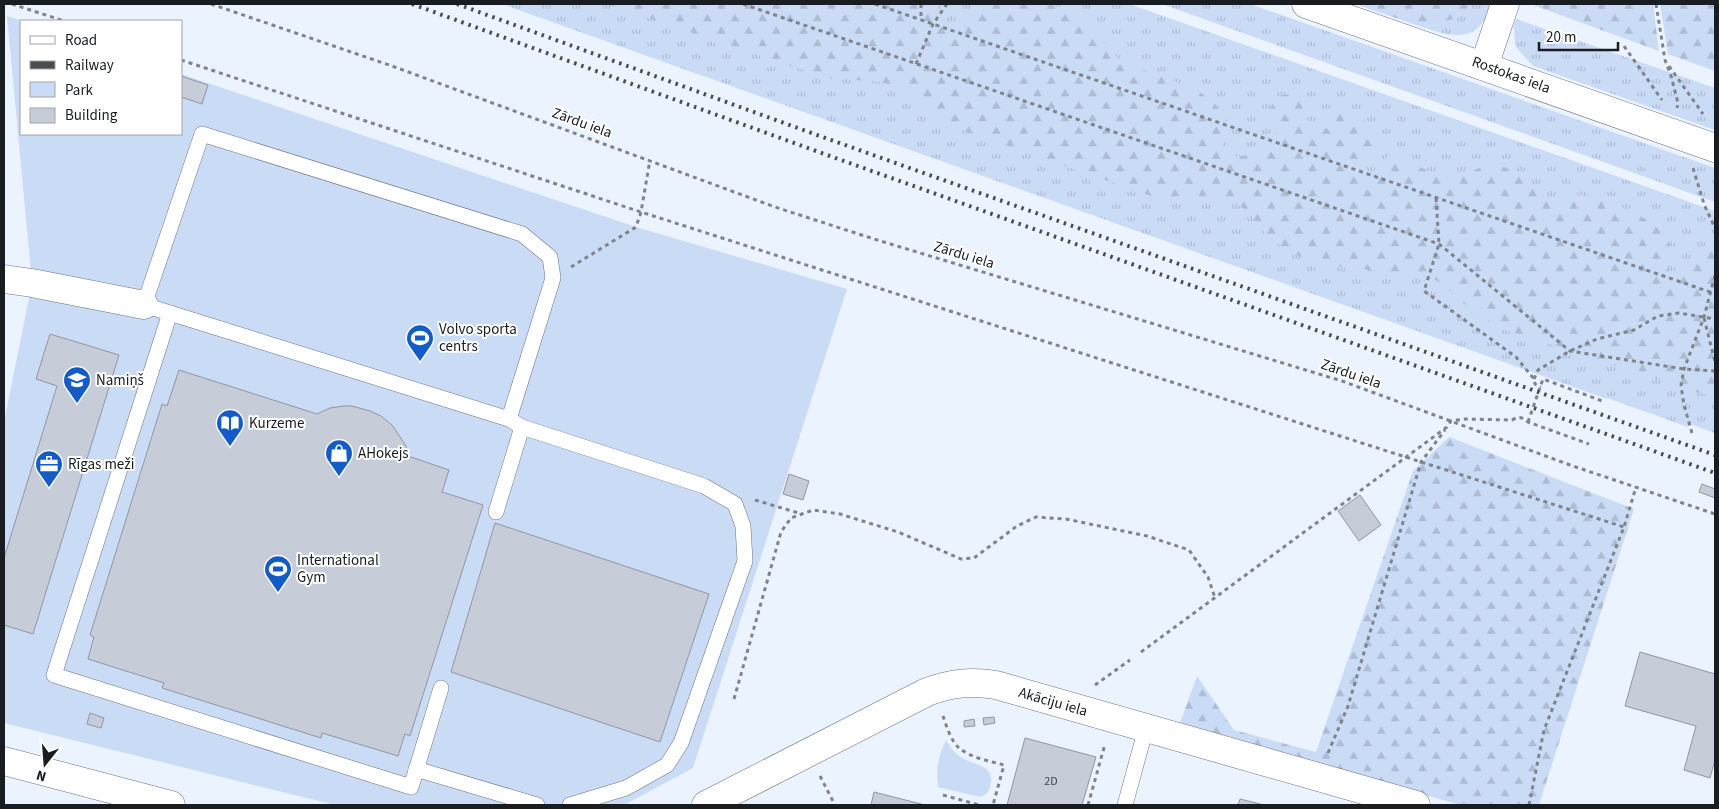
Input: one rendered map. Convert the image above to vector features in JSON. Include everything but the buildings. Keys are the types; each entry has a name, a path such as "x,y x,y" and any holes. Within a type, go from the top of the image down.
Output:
{"street":[{"name":"Rostokas iela","path":"1306,4 1484,66 1679,126 1715,148"},
{"path":"1484,66 1505,4"},
{"path":"4,279 144,305"},
{"name":"Akāciju iela","path":"706,805 927,692 957,683 971,682 996,686 1144,737 1416,805"},
{"path":"4,761 171,805"}],"lane":[{"path":"496,512 516,423 553,278 550,258 522,234 202,134 144,305 516,423 704,486 735,504 743,526 745,560 681,743 667,765 626,788 570,805"},
{"path":"170,313 54,675 411,787 441,688"},
{"path":"1125,805 1144,737"},
{"path":"416,769 537,805"}],"path":[{"path":"12,4 61,20"},
{"name":"Zārdu iela","path":"211,4 392,66 775,207 874,239 1342,381 1451,422 1715,514"},
{"path":"745,4 1439,244 1570,351 1684,369 1715,371"},
{"path":"875,4 1710,292"},
{"path":"921,4 921,20"},
{"path":"916,64 933,24 948,4"},
{"path":"1656,4 1665,60 1678,103 1679,126"},
{"path":"1624,46 1679,126 1704,204 1715,228"},
{"path":"182,60 640,212 1624,527"},
{"path":"1665,60 1705,117"},
{"path":"553,278 636,227 650,160"},
{"path":"1436,198 1439,244 1424,290 1516,358 1534,379 1535,384 1540,387"},
{"path":"1692,433 1684,405 1682,386 1684,369 1704,317 1715,275"},
{"path":"1534,379 1538,370 1570,351 1597,339 1634,330 1658,316 1679,313 1715,318"},
{"path":"1704,317 1715,362"},
{"path":"1528,422 1543,380 1605,402"},
{"path":"1326,756 1348,706 1421,462 1451,422 1465,420 1512,420 1523,417 1528,422 1589,444"},
{"path":"1141,652 1447,427"},
{"path":"1529,805 1544,730 1624,527 1636,486"},
{"path":"734,699 781,532 791,518 813,510 840,514 898,532 961,558 974,558 1017,526 1036,517 1066,519 1147,536 1189,550 1208,576 1215,598"},
{"path":"1092,687 1130,660"},
{"path":"942,713 947,729 958,747 971,755 1004,765 993,805"},
{"path":"1088,805 1107,736 1144,737"},
{"path":"816,768 836,805"},
{"path":"943,795 979,805"}],"green space":[{"path":"1022,3 1055,6 1071,12 1087,23 1113,54 1120,59 1143,70 1183,84 1207,97 1227,119 1223,145 1235,156 1247,155 1274,139 1275,130 1268,113 1276,97 1293,95 1298,99 1308,121 1312,125 1328,129 1338,114 1345,114 1365,121 1375,130 1382,142 1364,162 1359,172 1359,178 1370,176 1379,163 1392,154 1427,170 1441,174 1465,173 1488,166 1501,166 1510,169 1543,197 1581,195 1616,205 1643,218 1664,234 1669,242 1670,276 1677,279 1689,271 1702,248 1715,240 1715,398 1506,330 1473,312 1445,286 1429,276 1410,272 1354,270 1299,256 1283,248 1262,230 1251,214 1236,203 1209,199 1182,202 1163,200 950,126 926,112 908,94 897,87 879,82 824,77 607,4 938,4 935,14 938,22 952,27 962,24 978,4"},
{"path":"502,4 1129,4 1715,211 1715,433 1690,424 1688,427 1607,399"},
{"path":"1162,4 1250,4 1715,168 1715,202"},
{"path":"1355,4 1472,4 1459,17 1425,28"},
{"path":"1472,4 1491,6 1486,18 1473,31 1456,35 1425,28 1459,17"},
{"path":"1530,4 1653,4 1659,51"},
{"path":"1660,4 1715,4 1715,71 1668,54"},
{"name":"Volvo sporta centrs","path":"7,16 20,20 20,135 182,135 182,74 636,227 847,289 693,768 624,805 335,805 4,723 4,422 32,283"},
{"path":"1516,19 1715,88 1715,130 1533,66 1515,46 1514,25"},
{"path":"1449,437 1634,509 1539,805 1460,805 1180,723 1197,676 1234,730 1316,752 1413,471"},
{"path":"946,740 963,759 982,766 990,773 990,787 985,795 980,797 938,787 938,763"}],"railway":[{"path":"412,4 1715,473"},
{"path":"457,4 817,135 1715,455"}],"place":[{"name":"Volvo sporta centrs","path":"420,362"},
{"name":"Namiņš","path":"77,404"},
{"name":"Kurzeme","path":"230,447"},
{"name":"AHokejs","path":"339,477"},
{"name":"Rīgas meži","path":"49,488"},
{"name":"International Gym","path":"278,593"}]}
